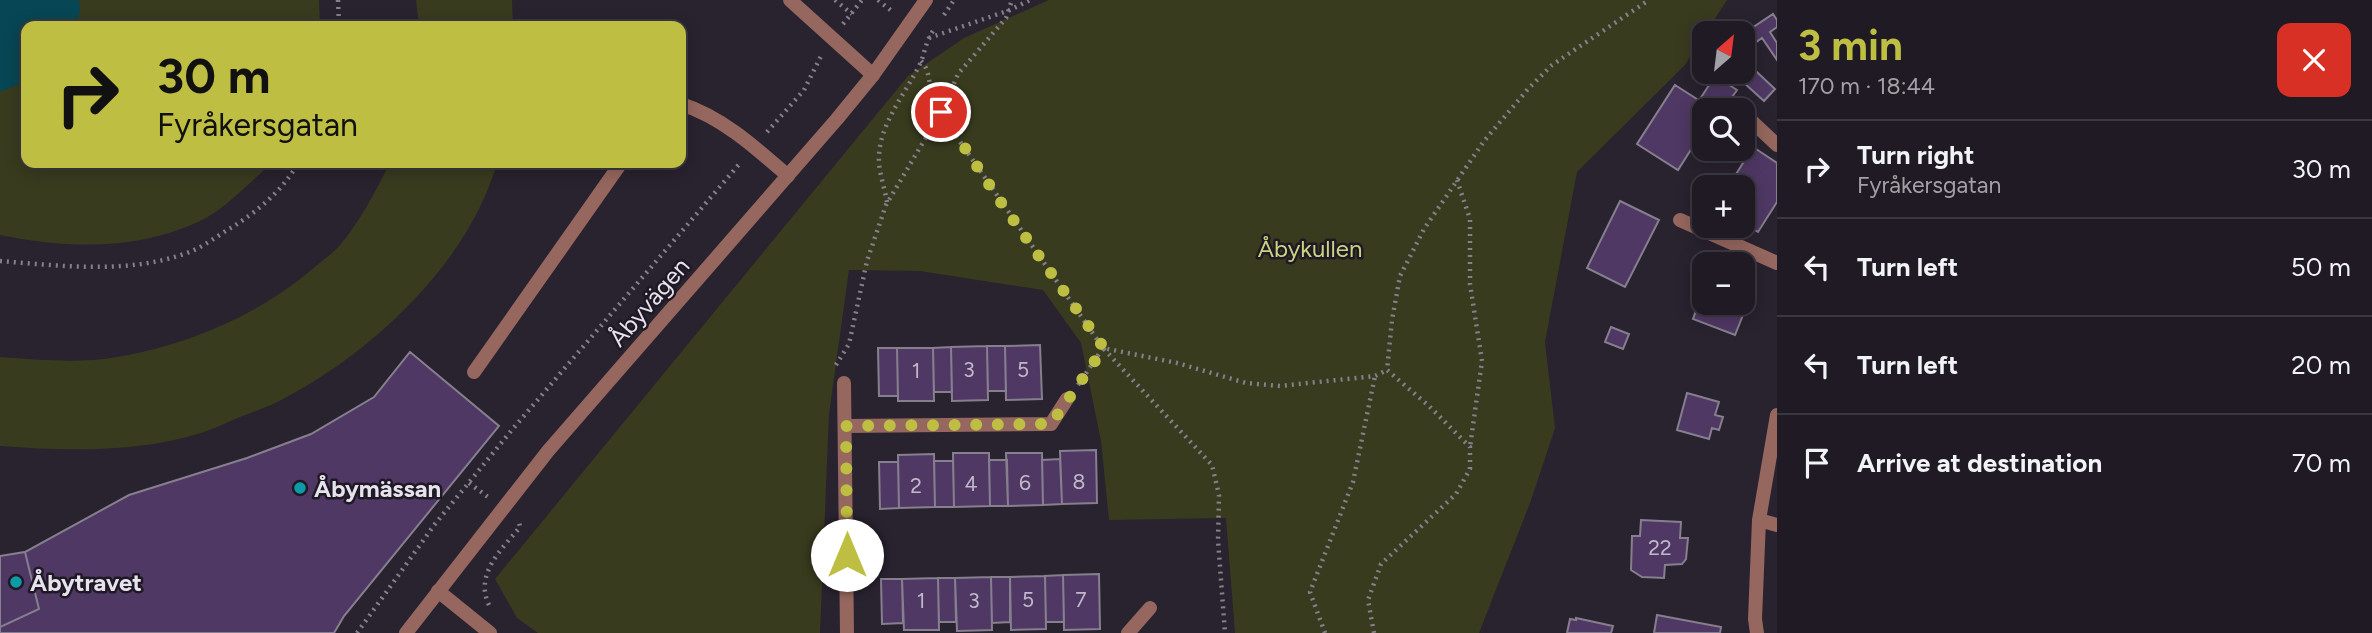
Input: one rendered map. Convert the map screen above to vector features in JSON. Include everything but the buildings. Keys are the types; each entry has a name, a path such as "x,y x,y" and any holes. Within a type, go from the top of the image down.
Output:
{"street":[{"path":"790,0 873,75"},
{"name":"Åbyvägen","path":"406,633 548,451 873,75 926,0"},
{"path":"686,106 712,118 754,147 788,176"},
{"path":"1755,125 1777,145"},
{"path":"474,372 617,168"},
{"path":"1680,220 1777,263"},
{"path":"844,383 847,633"},
{"path":"846,426 1051,424 1068,399"},
{"path":"1757,633 1755,619 1759,520 1777,415"},
{"path":"1759,520 1777,525"},
{"path":"438,591 490,633"},
{"path":"1128,633 1150,608"}],"path":[{"path":"338,0 339,21"},
{"path":"835,0 852,14"},
{"path":"357,633 452,503 804,90 831,39 862,0"},
{"path":"887,202 879,164 881,145 899,96 921,61 927,39 954,0"},
{"path":"832,372 849,344 867,261 887,202 941,112 958,74 1006,18 1012,0"},
{"path":"927,39 1010,10 1030,0"},
{"path":"1387,370 1400,276 1424,229 1457,179 1484,141 1552,65 1649,0"},
{"path":"921,61 927,69 931,90 941,112 1104,348 1212,465 1219,495 1218,540 1225,633"},
{"path":"0,261 76,267 137,265 193,250 257,211 295,168"},
{"path":"1374,633 1368,600 1381,564 1456,494 1470,469 1470,447 1482,361 1470,284 1470,219 1457,179"},
{"path":"1104,348 1177,363 1246,383 1280,386 1375,376 1387,370"},
{"path":"1068,399 1104,348"},
{"path":"1387,370 1429,406 1470,447"},
{"path":"1325,633 1310,592 1353,482 1375,376"}],"green space":[{"path":"0,0 319,0 320,21 21,21 21,168 266,168 206,218 156,237 131,242 78,244 0,235"},
{"path":"416,0 512,0 513,21 418,21"},
{"name":"Åbykullen","path":"1049,0 1727,0 1713,21 1692,21 1692,54 1685,65 1577,172 1545,342 1555,428 1530,503 1479,633 1235,633 1226,518 1109,520 1101,441 1081,343 1043,290 920,271 849,270 829,414 820,633 538,633 517,618 495,579 908,76 964,38"},
{"path":"387,168 495,168 484,200 465,235 414,300 352,355 280,401 211,430 177,440 101,449 0,446 0,357 62,361 108,358 175,343 226,324 295,283 337,248 373,195"}],"water":[{"path":"0,0 79,0 77,21 21,21 21,83 0,92"}],"place":[{"name":"Åbymässan","path":"300,488"},
{"name":"Åbytravet","path":"16,582"}],"route":[{"path":"847,555 846,426 1051,424 1104,348 941,112"}]}
